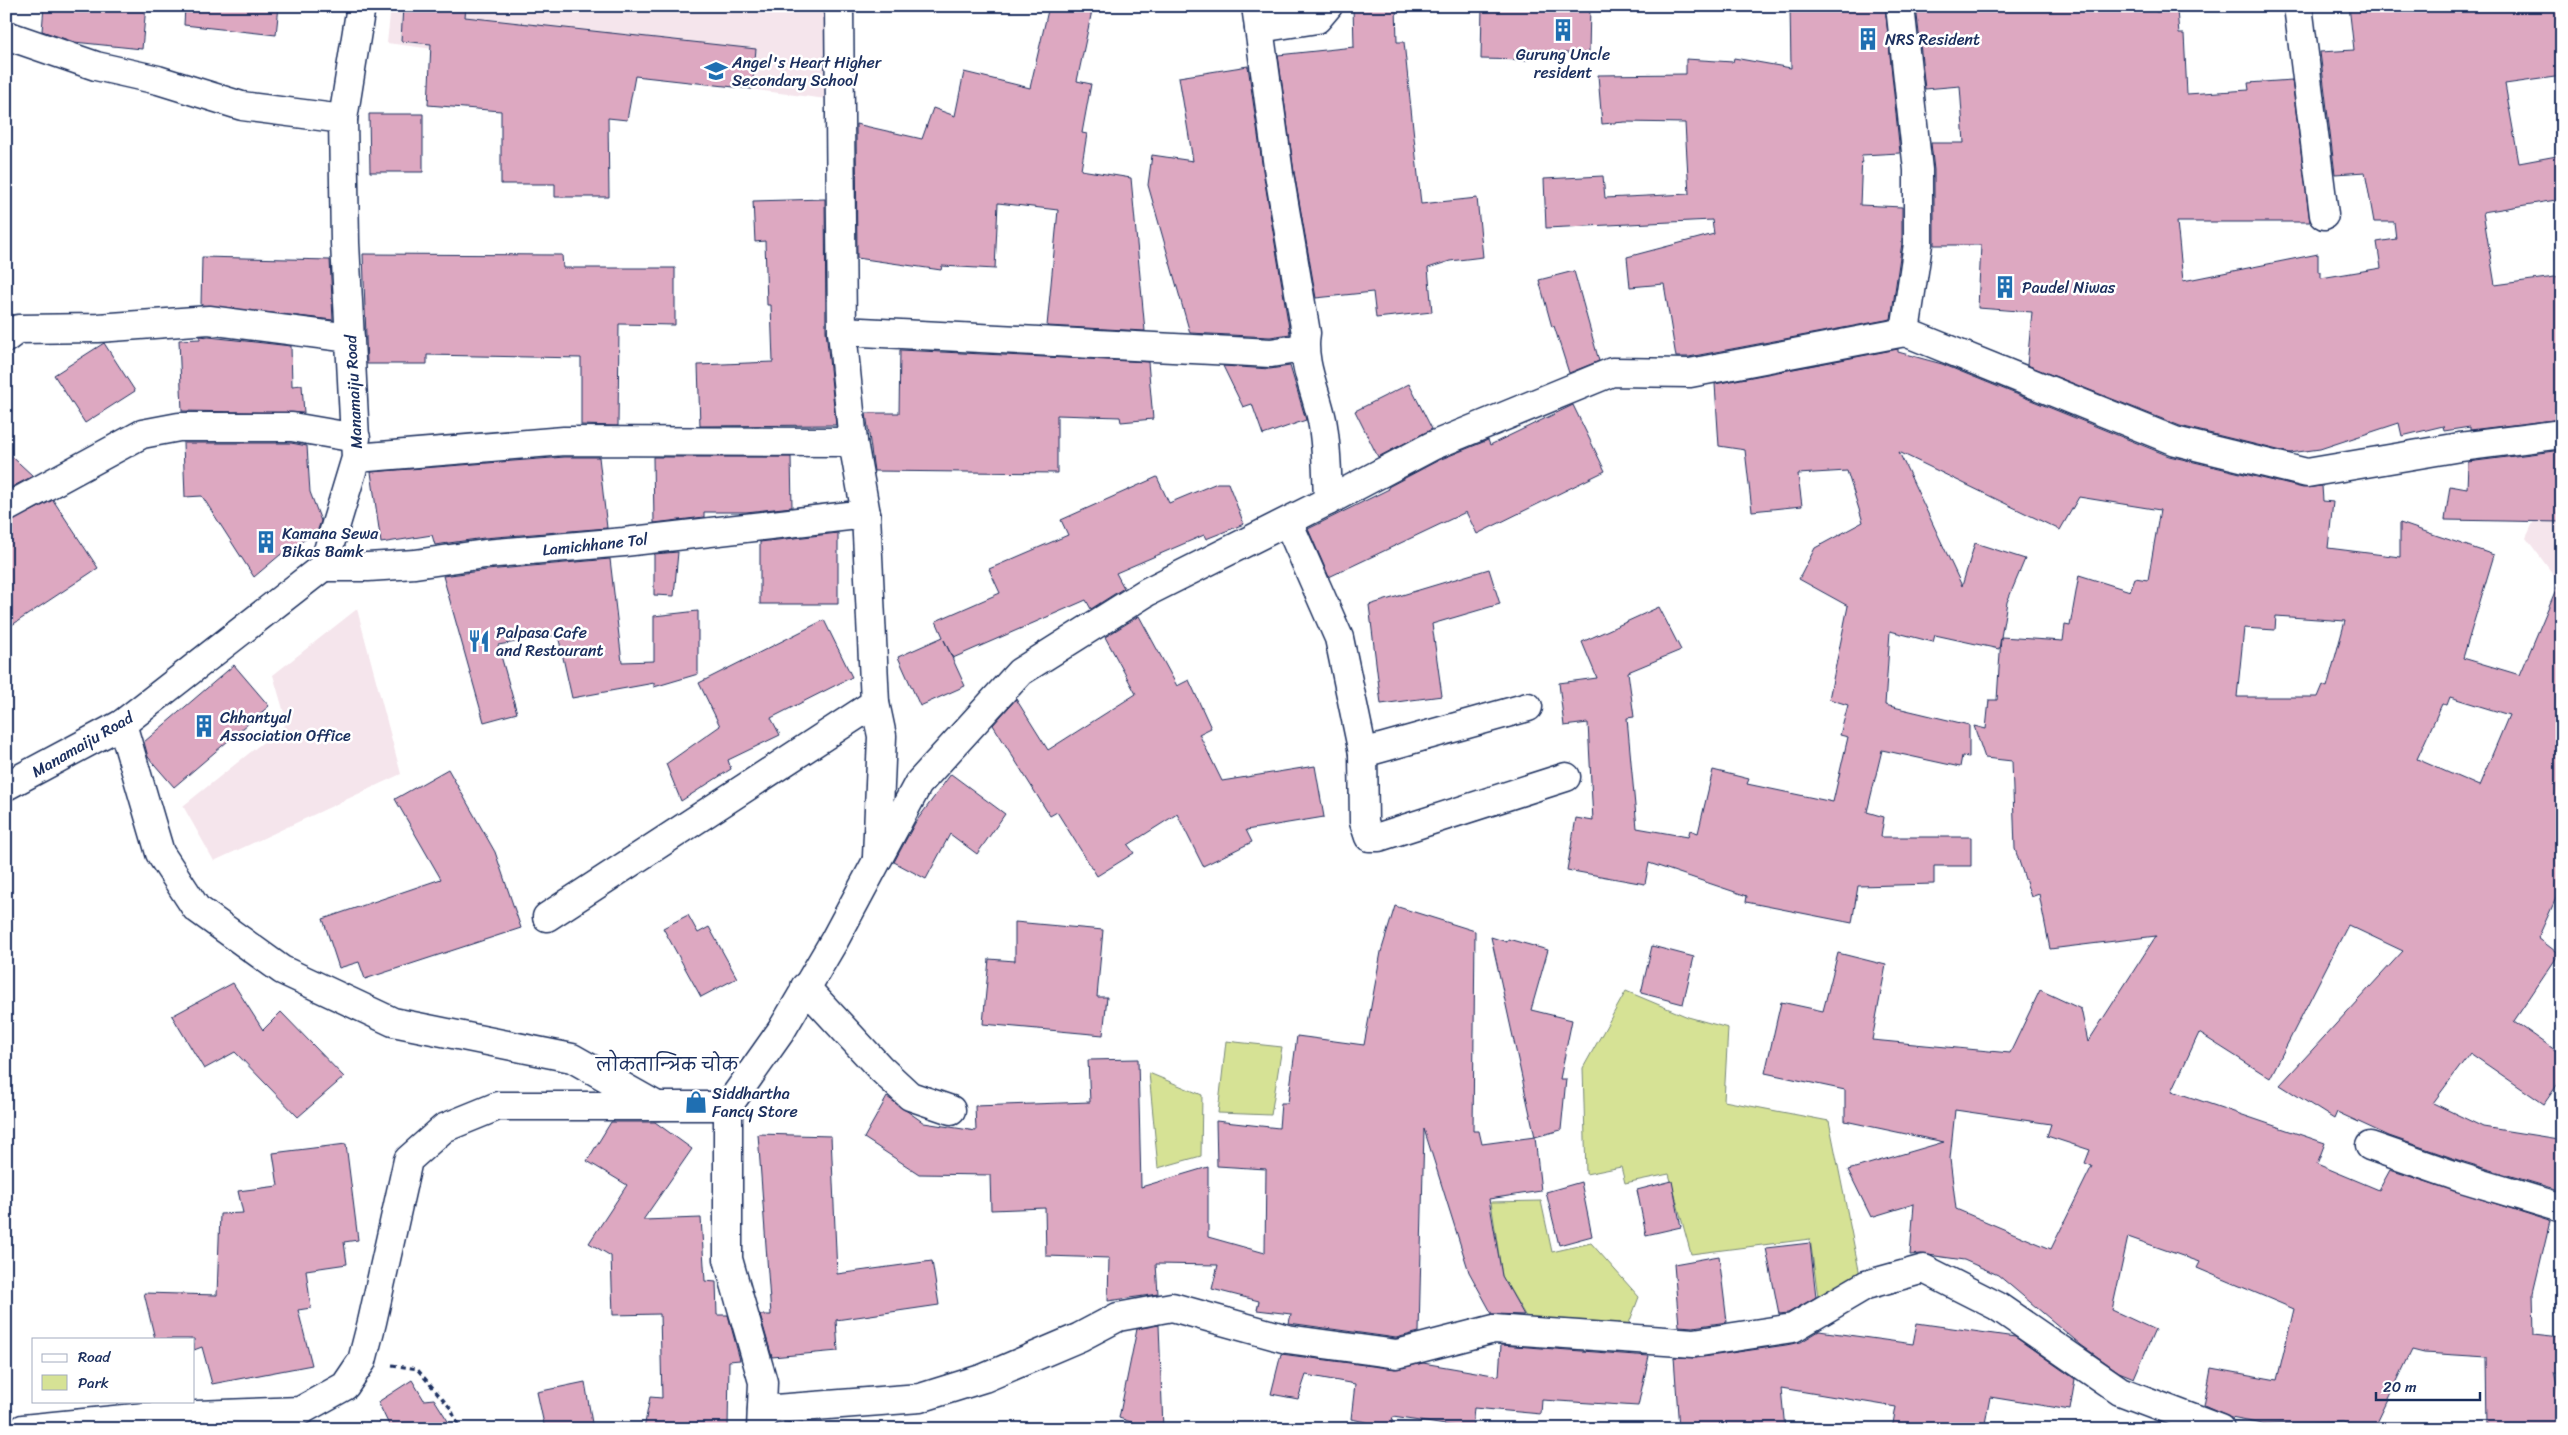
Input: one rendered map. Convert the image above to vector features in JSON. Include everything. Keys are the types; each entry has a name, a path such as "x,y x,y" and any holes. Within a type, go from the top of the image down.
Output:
{"street":[{"name":"Manamaiju Road","path":"6,786 122,724 323,567 356,448 345,243 343,119 361,6"},
{"path":"839,6 842,331 853,442 866,514 876,703 882,736 876,865"},
{"path":"1328,6 1317,19 1258,17 1279,174 1306,333 1303,348 1322,420 1326,451 1328,502"},
{"path":"1900,6 1918,170 1918,244 1906,332"},
{"path":"2298,6 2324,215"},
{"path":"6,35 96,66 158,80 242,106 343,119"},
{"path":"6,338 18,329 98,328 209,320 350,338"},
{"path":"842,331 1271,353 1303,348"},
{"path":"2220,1429 2120,1391 1997,1306 1924,1269 1866,1286 1793,1328 1694,1343 1494,1329 1396,1354 1287,1339 1172,1307 1118,1317 1080,1337 984,1378 920,1398 762,1419 763,1382 728,1259 728,1106 781,1031 805,987 834,941 918,784 1020,672 1147,592 1328,502 1432,446 1612,372 1690,373 1906,332 2175,441 2307,473 2460,447 2562,434"},
{"path":"6,508 142,434 179,427 292,427 356,448 564,441 853,442"},
{"name":"Lamichhane Tol","path":"323,567 368,568 416,564 485,554 624,542 866,514"},
{"path":"1288,522 1339,638 1364,753 1364,822 1369,837 1379,837 1566,777"},
{"path":"547,918 876,703"},
{"path":"1364,753 1528,707"},
{"path":"122,724 160,853 196,908 282,970 393,1022 572,1058 658,1106"},
{"path":"805,987 880,1068 910,1096 951,1110"},
{"path":"23,1429 145,1417 300,1411 345,1386 362,1361 408,1160 444,1128 498,1106 728,1106"},
{"path":"2370,1146 2458,1177 2562,1208"}],"path":[{"path":"362,1361 417,1369 451,1409 460,1429"}],"shaded area":[{"name":"Angel's Heart Higher Secondary School","path":"391,6 826,6 826,99 387,43"},
{"path":"2562,460 2562,586 2526,538"},
{"path":"357,609 401,774 214,861 183,806 287,723 273,675"}],"green space":[{"path":"1626,991 1688,1017 1728,1028 1724,1101 1829,1121 1865,1300 1821,1318 1810,1239 1691,1254 1669,1174 1625,1183 1621,1167 1586,1174 1583,1068"},
{"path":"1226,1041 1282,1047 1271,1115 1218,1113"},
{"path":"1149,1073 1202,1095 1201,1156 1158,1168"},
{"path":"1541,1201 1552,1252 1591,1243 1639,1297 1628,1326 1532,1327 1502,1276 1491,1202"}],"building":[{"path":"44,6 146,6 142,49 74,42 42,31"},
{"path":"185,6 279,6 276,35 184,25"},
{"path":"403,6 466,6 465,17 756,49 752,89 635,76 627,120 608,118 609,197 555,197 555,184 501,184 501,111 428,105 431,44 401,41"},
{"path":"1049,6 1093,6 1077,81 1091,84 1082,133 1087,134 1081,170 1131,178 1145,331 1047,326 1058,210 998,203 995,269 942,266 941,270 857,258 856,124 922,139 933,108 955,116 964,72 1030,88"},
{"path":"1353,6 1396,6 1397,42 1404,42 1421,204 1477,198 1483,257 1450,261 1428,268 1432,312 1376,318 1373,292 1316,298 1294,172 1278,55 1354,47"},
{"path":"1482,6 1590,6 1589,53 1528,53 1527,60 1481,59"},
{"path":"1790,6 1885,6 1900,153 1862,155 1860,205 1902,207 1902,243 1891,319 1689,357 1676,357 1664,284 1630,287 1627,257 1714,234 1712,220 1546,228 1544,179 1603,176 1605,198 1689,194 1685,123 1625,122 1602,124 1598,75 1686,74 1686,59 1733,62 1734,58 1791,68"},
{"path":"1916,6 2156,6 2156,12 2177,10 2179,34 2184,34 2187,94 2249,90 2248,83 2292,80 2310,222 2177,222 2183,281 2318,254 2318,272 2321,272 2321,278 2381,268 2377,242 2396,239 2394,222 2374,222 2365,172 2335,174 2320,52 2354,50 2349,6 2562,6 2562,76 2505,84 2519,163 2562,155 2562,199 2483,212 2495,285 2562,276 2562,419 2470,430 2470,427 2444,431 2443,426 2402,436 2399,423 2320,449 2290,453 2180,426 2027,365 2032,312 1978,308 1981,245 1934,245 1934,170 1931,143 1964,143 1960,86 1925,89"},
{"path":"1248,66 1290,334 1270,337 1190,333 1148,185 1152,155 1193,161 1179,77"},
{"path":"369,114 423,114 423,172 370,172"},
{"path":"825,199 826,331 836,425 700,426 698,365 773,362 771,305 767,305 765,241 755,242 753,201"},
{"path":"363,254 562,255 563,268 675,268 675,325 619,324 618,426 581,425 581,358 427,355 427,364 367,364"},
{"path":"202,257 330,260 333,320 201,305"},
{"path":"1574,271 1599,361 1569,373 1554,326 1552,327 1539,280"},
{"path":"200,336 291,346 292,386 302,385 304,413 182,411 179,340 200,339"},
{"path":"104,343 135,391 85,423 54,375"},
{"path":"1898,349 1898,352 1942,364 2169,456 2303,488 2322,486 2323,501 2333,502 2328,548 2400,557 2400,523 2494,555 2463,658 2520,675 2562,575 2562,885 2538,938 2559,954 2514,1021 2562,1055 2562,1078 2544,1104 2470,1053 2433,1103 2483,1127 2558,1139 2557,1143 2562,1144 2562,1172 2558,1190 2464,1162 2389,1136 2337,1112 2334,1119 2280,1085 2403,951 2348,925 2270,1078 2199,1033 2172,1091 2325,1143 2317,1164 2379,1190 2390,1170 2550,1221 2533,1293 2534,1334 2562,1337 2562,1372 2553,1371 2562,1407 2562,1429 2488,1429 2487,1357 2424,1353 2412,1350 2374,1429 2364,1429 2343,1422 2263,1424 2231,1418 2204,1406 2211,1368 2277,1380 2294,1309 2197,1268 2200,1262 2128,1237 2112,1310 2155,1330 2134,1378 2119,1372 2081,1345 1998,1275 1964,1260 1921,1254 1910,1255 1914,1204 1871,1217 1848,1170 1944,1142 1845,1121 1845,1090 1765,1073 1781,1002 1823,1011 1838,953 1886,965 1872,1040 2010,1053 2040,990 2081,1009 2088,1042 2156,936 2050,949 2039,894 2031,897 2015,849 2012,761 1985,758 1974,726 1986,729 1989,700 1997,700 2001,637 1999,649 1935,635 1933,642 1890,631 1885,705 1969,725 1969,757 1962,756 1960,767 1882,750 1867,812 1884,817 1881,837 1971,837 1971,866 1934,866 1934,884 1858,886 1852,923 1746,902 1747,896 1649,863 1645,884 1567,870 1576,818 1593,821 1588,723 1564,726 1559,683 1597,678 1582,642 1659,607 1681,650 1628,672 1634,717 1627,718 1637,828 1688,837 1690,830 1698,833 1713,770 1749,779 1747,784 1833,802 1848,737 1840,735 1848,705 1829,699 1848,606 1799,579 1815,548 1863,522 1847,471 1798,474 1802,506 1752,511 1745,450 1719,446 1715,384","holes":["1899,452 2060,530 2079,497 2160,510 2148,580 2135,578 2130,591 2079,575 2070,626 2065,625 2063,641 2001,637 2007,602 2025,559 1975,543 1962,586","2276,616 2345,621 2327,687 2323,685 2318,697 2237,697 2244,628 2275,630","2450,697 2509,715 2479,786 2417,759 2442,704 2447,705","1955,1110 2051,1124 2047,1136 2090,1150 2085,1163 2092,1166 2051,1249 1956,1209 1950,1159"]},
{"path":"900,350 1148,362 1153,419 1121,422 1120,417 1057,415 1057,473 874,471 866,413 899,413"},
{"path":"1223,366 1270,369 1290,366 1306,420 1263,435 1252,404 1243,407"},
{"path":"1409,384 1432,429 1378,457 1355,411"},
{"path":"1573,405 1605,471 1477,534 1466,512 1329,577 1308,529 1389,489 1388,487 1439,460 1488,440 1490,445"},
{"path":"183,443 291,443 307,446 310,492 321,521 317,532 280,555 254,577 202,496 185,497"},
{"path":"2562,450 2562,522 2445,520 2450,486 2467,489 2468,462"},
{"path":"6,451 33,476 6,490"},
{"path":"565,457 599,457 607,528 484,538 435,545 432,535 381,543 371,472"},
{"path":"653,457 791,457 792,507 746,512 704,512 704,517 654,523"},
{"path":"1157,477 1169,503 1217,483 1228,483 1244,524 1206,539 1204,535 1116,573 1124,588 1091,609 1086,600 953,658 944,640 965,686 920,706 898,657 943,637 936,621 1000,593 989,569 1068,535 1061,520"},
{"path":"53,500 98,568 6,629 6,524"},
{"path":"838,533 838,604 760,604 760,542"},
{"path":"678,552 674,596 654,595 654,554"},
{"path":"610,559 622,662 654,661 654,616 698,611 698,674 654,687 654,683 572,698 558,635 498,645 517,713 484,722 443,576 487,570"},
{"path":"1489,569 1500,604 1432,624 1442,696 1381,704 1369,605"},
{"path":"1139,616 1177,686 1189,680 1211,728 1199,734 1222,781 1315,766 1324,817 1246,830 1252,842 1203,866 1177,814 1128,845 1134,853 1097,876 1057,812 1050,816 993,725 1016,699 1048,750 1136,694 1105,637"},
{"path":"824,620 852,677 771,718 780,735 728,760 731,769 681,801 666,764 720,726 699,683"},
{"name":"Chhantyal Association Office","path":"234,665 269,706 174,787 148,757 144,742"},
{"path":"448,769 495,852 521,928 365,979 359,962 339,968 323,919 441,879 395,799"},
{"path":"951,774 1005,814 977,854 950,834 926,879 894,862 915,823"},
{"path":"1395,906 1475,931 1473,1131 1479,1131 1482,1144 1535,1137 1541,1191 1489,1199 1502,1276 1524,1315 1492,1314 1469,1272 1424,1129 1419,1332 1396,1338 1289,1323 1291,1314 1257,1310 1259,1301 1212,1289 1218,1265 1156,1264 1158,1294 1108,1301 1109,1258 1046,1256 1045,1208 991,1210 990,1175 919,1174 864,1138 887,1097 924,1123 976,1131 975,1106 1090,1102 1088,1060 1138,1059 1141,1187 1208,1167 1208,1237 1265,1253 1266,1169 1217,1166 1216,1121 1279,1128 1281,1103 1288,1103 1297,1036 1364,1045 1381,952"},
{"path":"688,915 698,933 709,927 737,978 701,997 663,928"},
{"path":"1015,922 1103,930 1097,997 1107,997 1103,1035 983,1024 989,959 1015,961"},
{"path":"1491,937 1507,942 1508,939 1548,950 1531,1010 1572,1020 1560,1079 1566,1079 1561,1130 1535,1137"},
{"path":"1652,946 1694,957 1683,1004 1641,993"},
{"path":"233,983 263,1030 281,1012 344,1077 298,1117 235,1052 204,1069 172,1016"},
{"path":"611,1122 655,1122 692,1149 643,1220 701,1218 705,1281 716,1282 717,1315 728,1315 740,1360 729,1361 728,1429 644,1429 650,1397 662,1398 660,1314 613,1315 611,1256 589,1243 627,1185 587,1161"},
{"path":"758,1134 831,1136 837,1274 932,1261 939,1305 836,1320 838,1351 772,1357 760,1315 771,1315"},
{"path":"346,1144 358,1240 344,1242 347,1264 306,1270 311,1308 298,1310 312,1365 212,1384 202,1347 195,1350 195,1338 155,1338 144,1293 217,1295 220,1214 243,1213 238,1191 278,1186 273,1153"},
{"path":"1672,1181 1681,1227 1646,1235 1637,1190"},
{"path":"1581,1182 1592,1236 1559,1245 1546,1192"},
{"path":"1810,1243 1816,1297 1788,1313 1779,1314 1766,1248"},
{"path":"1719,1256 1727,1322 1693,1327 1679,1326 1674,1264"},
{"path":"1917,1323 2015,1337 2075,1379 2070,1410 1990,1397 1984,1429 1892,1429 1896,1407 1781,1388 1785,1429 1679,1429 1674,1357 1696,1358 1786,1345 1801,1342 1819,1331 1913,1344"},
{"path":"1159,1325 1163,1429 1153,1429 1119,1418 1137,1329"},
{"path":"1501,1345 1649,1356 1638,1406 1542,1400 1541,1414 1474,1408 1472,1429 1393,1417 1391,1427 1351,1419 1355,1384 1306,1375 1298,1399 1271,1394 1281,1354 1395,1369 1423,1363 1499,1376"},
{"path":"412,1380 424,1400 434,1399 453,1429 391,1429 378,1402"},
{"path":"585,1382 593,1429 545,1429 537,1392"}],"place":[{"name":"Gurung Uncle resident","path":"1563,30"},
{"name":"NRS Resident","path":"1868,39"},
{"name":"Angel's Heart Higher Secondary School","path":"716,71"},
{"name":"Paudel Niwas","path":"2005,287"},
{"name":"Kamana Sewa Bikas Bamk","path":"266,542"},
{"name":"Palpasa Cafe and Restourant","path":"479,641"},
{"name":"Chhantyal Association Office","path":"204,726"},
{"name":"Siddhartha Fancy Store","path":"696,1102"}],"district":[{"name":"लोकतान्त्रिक चोक","path":"667,1065"}]}
